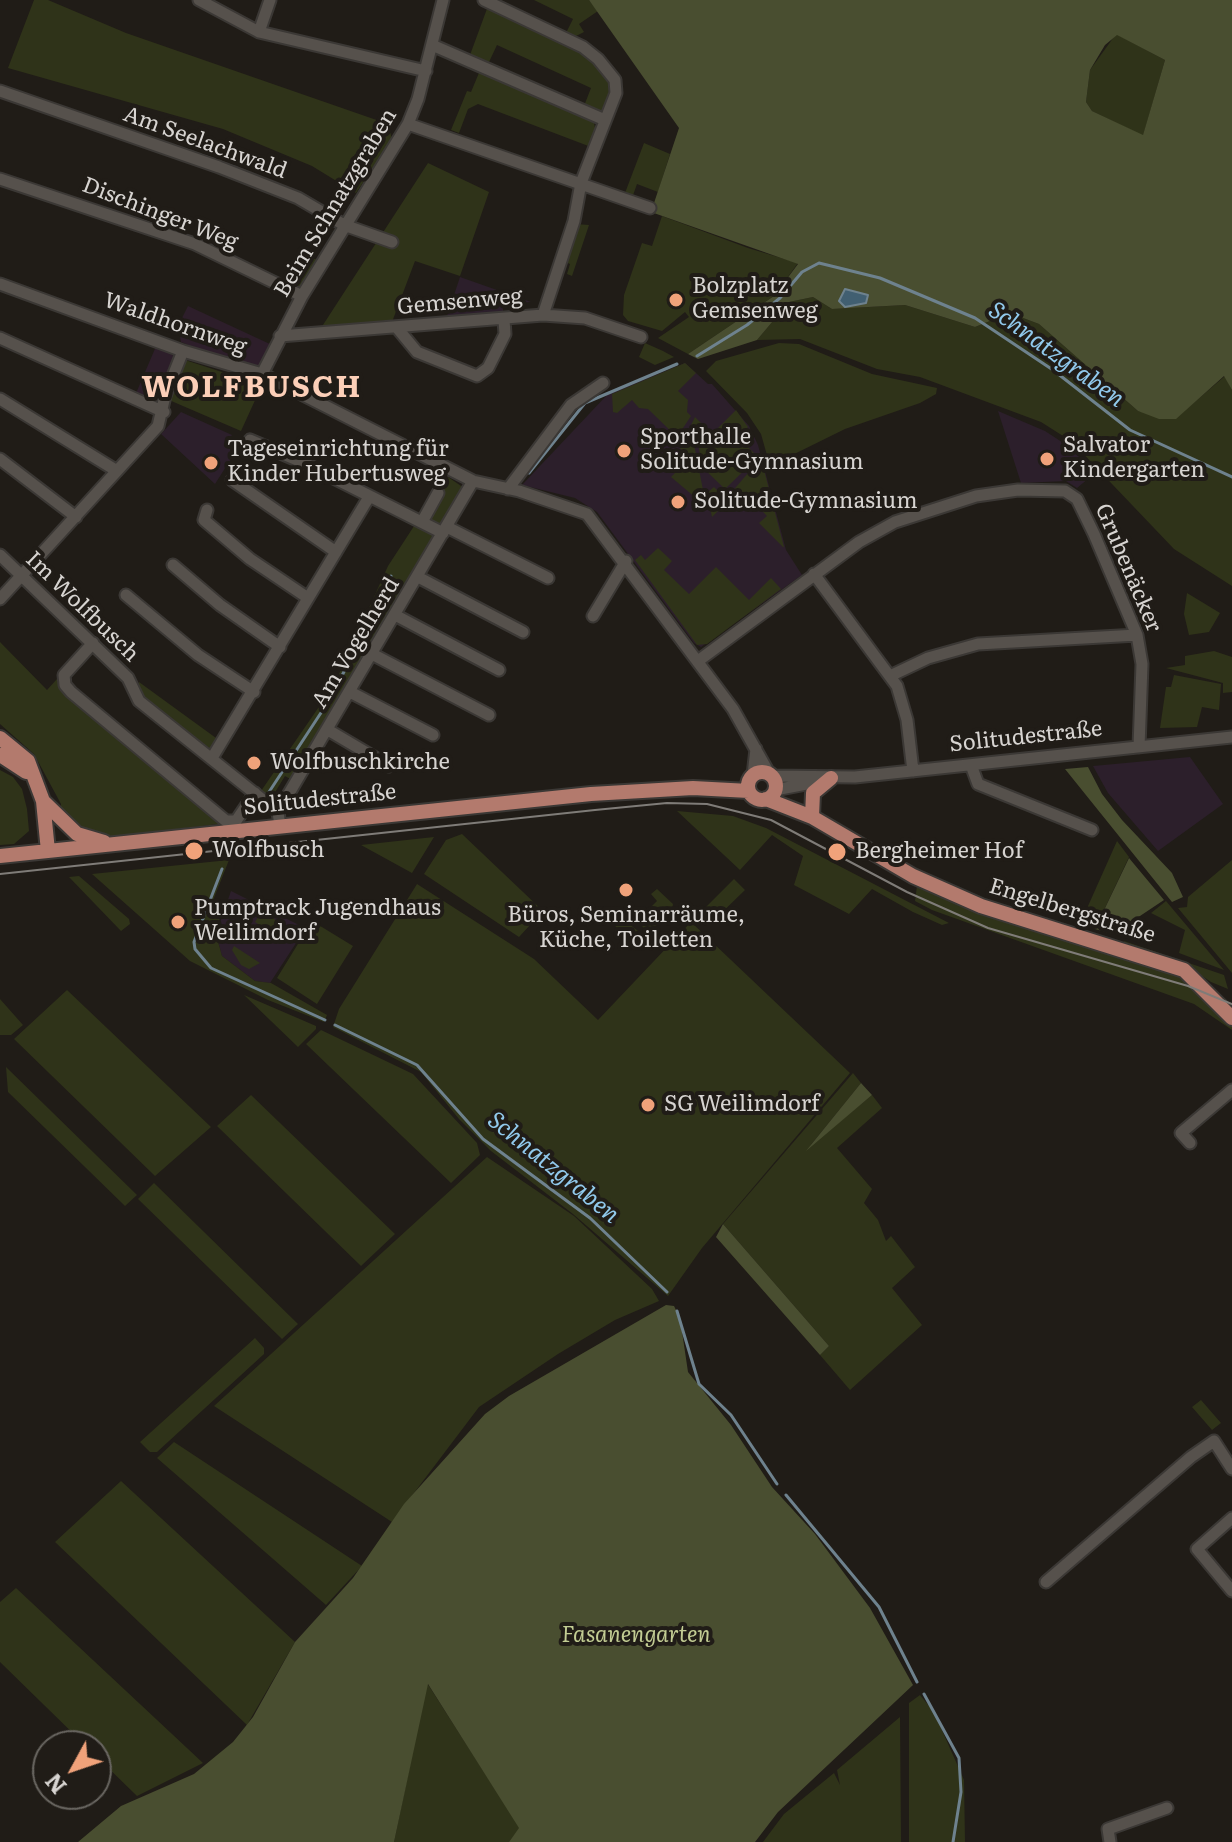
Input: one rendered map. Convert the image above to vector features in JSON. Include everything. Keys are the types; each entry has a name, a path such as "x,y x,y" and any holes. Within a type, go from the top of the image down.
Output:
{"main road":[{"path":"0,738 28,761 38,784 43,801 48,851"},
{"path":"0,755 19,764 38,784"},
{"name":"Solitudestraße","path":"0,856 113,844 279,819 750,782 761,772 772,786"},
{"path":"808,815 813,793 828,778"},
{"name":"Engelbergstraße","path":"750,782 756,799 772,786 808,815 913,876 981,906 1184,970 1201,983 1232,1018"},
{"path":"43,801 77,834 113,844"}],"street":[{"path":"199,0 259,32 426,71"},
{"path":"259,32 270,0"},
{"name":"Beim Schnatzgraben","path":"262,374 302,296 408,124 426,71 443,0"},
{"path":"484,0 597,58 612,74 616,90 581,183 583,190 543,315"},
{"path":"432,45 605,120"},
{"name":"Am Seelachwald","path":"0,91 219,167 298,198 344,225 392,242"},
{"path":"408,124 650,208"},
{"name":"Dischinger Weg","path":"0,179 195,244 302,296"},
{"name":"Waldhornweg","path":"0,284 183,351 262,374 473,481 574,507 587,514 626,561 733,709 756,749 772,786"},
{"name":"Gemsenweg","path":"280,336 398,329 543,315 585,318 641,337"},
{"path":"398,329 417,352 477,376 488,368 505,334 504,320"},
{"path":"0,338 164,412"},
{"path":"0,599 158,426 164,412 165,396 183,351"},
{"path":"508,489 571,405 603,383"},
{"path":"0,399 117,471"},
{"path":"247,444 250,440 304,463 422,522 548,578"},
{"path":"0,459 76,517"},
{"path":"232,480 336,552"},
{"name":"Am Vogelherd","path":"279,819 473,481"},
{"name":"Grubenäcker","path":"698,661 877,531 962,498 1018,490 1065,491 1077,499 1137,635 1142,664 1139,747"},
{"path":"422,522 438,493"},
{"path":"212,758 369,497"},
{"path":"207,510 204,520 250,559 308,598"},
{"name":"Im Wolfbusch","path":"0,555 128,678 139,701 255,793 279,819"},
{"path":"593,616 626,561"},
{"path":"173,565 220,605 280,647"},
{"path":"814,574 890,676 907,720 913,771"},
{"path":"418,577 523,632"},
{"path":"126,595 198,655 254,692"},
{"path":"395,615 499,670"},
{"path":"890,676 928,658 978,644 1137,635"},
{"path":"93,643 64,675 65,685 222,819 233,823 255,793"},
{"path":"372,654 489,715"},
{"path":"350,692 433,735"},
{"path":"328,730 389,766"},
{"name":"Solitudestraße","path":"772,786 1232,737"},
{"path":"750,782 756,749"},
{"path":"971,765 978,784 1092,830"},
{"path":"1190,1143 1181,1133 1232,1090"},
{"path":"1046,1582 1191,1457 1214,1441 1232,1469"},
{"path":"1232,1518 1197,1549 1232,1591"},
{"path":"1110,1842 1108,1829 1167,1808"}],"shaded area":[{"path":"460,277 531,302 503,304 503,312 446,319"},
{"path":"188,306 272,345 261,367 257,370 181,342 178,326"},
{"path":"157,344 175,357 161,397 152,404 134,398"},
{"name":"Solitude-Gymnasium","path":"685,363 708,384 712,384 749,426 758,445 786,550 802,575 701,647 694,643 597,512 575,498 522,485 607,395"},
{"name":"Salvator Kindergarten","path":"998,411 1045,431 1068,446 1095,473 1077,488 1066,481 1021,483"},
{"name":"Tageseinrichtung für Kinder Hubertusweg","path":"181,412 232,435 230,438 241,443 215,484 161,434"},
{"path":"1190,757 1223,804 1158,851 1108,793 1093,766"},
{"path":"231,891 299,925 294,933 300,937 270,983 255,981 222,956 216,934"}],"green space":[{"path":"34,0 48,0 126,33 388,124 392,139 356,193 312,166 223,129 8,68"},
{"path":"534,0 589,0 598,11 579,24 584,32 572,38 565,35 573,19"},
{"path":"589,0 1232,0 1232,390 1224,376 1176,419 1159,419 1138,411 1039,324 1010,313 975,327 905,305 832,309 813,297 789,302 757,340 698,359 688,354 774,296 798,264 651,212 679,128","holes":["1117,35 1165,60 1143,135 1092,111 1086,102 1090,70 1105,45"]},
{"path":"488,6 578,49 594,62 611,85 603,112 584,106 591,88 497,45 489,62 470,55"},
{"path":"1116,34 1165,60 1143,136 1092,111 1086,102 1090,70"},
{"path":"481,68 570,108 594,123 596,132 591,147 478,104 468,109 459,133 451,130 467,91 471,92"},
{"path":"644,143 670,154 658,192 637,184 632,198 625,193"},
{"path":"428,163 489,192 460,276 415,261 392,322 321,328"},
{"path":"662,216 798,263 774,296 688,354 658,338 689,317 685,312 662,331 628,321 623,315 624,295 642,243 652,246"},
{"path":"575,224 589,225 572,276 567,274 570,264 563,261"},
{"path":"303,253 319,261 305,286 299,287 288,282"},
{"path":"813,297 832,309 905,305 975,327 1010,313 1039,324 1138,411 1176,418 1225,376 1232,390 1232,586 1174,549 1071,441 1041,422 920,377 877,369 800,339 757,340 789,302"},
{"path":"645,343 674,357 655,365 639,357"},
{"path":"779,343 799,344 872,374 937,388 936,394 920,403 845,429 770,466 761,434 747,413 706,371 716,361"},
{"path":"185,360 262,385 241,431 169,400"},
{"path":"685,363 696,373 678,391 688,400 687,412 691,416 677,437 648,409 639,408 632,400 617,413 613,412 612,394"},
{"path":"736,410 748,427 738,437 758,457 725,489 702,467 697,437 690,427 695,417 712,434"},
{"path":"688,432 693,439 703,490 696,498 671,477 689,459 679,447"},
{"path":"761,458 784,547 759,523 767,516 744,492 735,499 730,494"},
{"path":"448,477 464,488 442,527 429,520 439,489"},
{"path":"714,487 728,501 712,517 707,493"},
{"path":"416,523 435,532 436,537 292,780 285,776 274,794 280,799 273,801 261,791 334,685 388,566"},
{"path":"658,548 672,561 664,570 689,594 716,567 749,600 771,578 781,589 707,644 697,645 635,560 641,555 645,560"},
{"path":"1187,593 1220,613 1209,632 1189,635 1184,614"},
{"path":"0,642 47,690 57,679 65,685 218,816 218,824 112,837 99,836 60,814 61,804 34,754 0,724"},
{"path":"1214,651 1232,657 1232,692 1223,693 1223,683 1166,668 1185,665 1185,656"},
{"path":"1174,675 1221,684 1219,710 1202,707 1197,727 1160,728 1166,687 1171,687"},
{"path":"139,682 216,738 218,742 212,750 145,700 139,694"},
{"path":"1088,767 1102,794 1122,820 1172,873 1183,897 1172,902 1065,769"},
{"path":"0,770 13,777 22,789 27,809 29,831 14,844 0,845"},
{"path":"677,811 733,816 766,828 949,923 942,925 872,889 849,914 794,885 803,856 772,835 740,870"},
{"path":"462,834 543,911 519,937 424,874 446,840"},
{"path":"434,837 412,873 361,845"},
{"path":"1117,841 1129,857 1095,929 1080,924"},
{"path":"1129,858 1164,900 1113,934 1095,929"},
{"path":"229,860 212,903 222,909 216,934 222,956 255,981 271,983 327,1015 324,1022 268,1000 190,961 92,874"},
{"path":"1232,860 1232,973 1178,908 1187,907 1188,897"},
{"path":"79,876 129,919 130,924 121,931 69,877"},
{"path":"734,879 745,890 708,926 698,915"},
{"path":"912,883 1185,975 1232,1025 1232,1030 1194,1004 932,910 915,901 917,886"},
{"name":"SG Weilimdorf","path":"417,884 534,959 598,1020 691,922 850,1073 702,1248 668,1296 573,1214 491,1151 459,1119 421,1072 333,1027 339,1009"},
{"path":"657,889 673,904 672,910 653,929 645,929 637,921 657,901 651,894"},
{"path":"1166,901 1224,970 1179,953 1185,930 1151,913"},
{"path":"261,912 272,916 284,931 279,938 255,922"},
{"path":"619,916 638,931 631,941 612,923"},
{"path":"312,921 353,946 317,1004 277,978"},
{"path":"1124,941 1224,975 1228,989 1184,964 1125,945"},
{"path":"234,946 260,963 249,969 241,965 232,950"},
{"path":"67,990 211,1127 155,1176 14,1039"},
{"path":"244,995 316,1026 316,1029 298,1047"},
{"path":"0,999 23,1025 11,1035 0,1035"},
{"path":"321,1030 413,1074 477,1143 480,1155 451,1183 306,1044"},
{"path":"6,1067 137,1195 125,1206 8,1092"},
{"path":"853,1073 861,1083 810,1146 872,1095 882,1108 837,1148 872,1189 864,1203 878,1220 886,1241 891,1236 915,1267 892,1288 922,1325 850,1390 820,1355 829,1346 723,1224"},
{"path":"861,1083 872,1095 806,1151"},
{"path":"251,1095 395,1234 361,1266 217,1126"},
{"path":"487,1157 574,1216 652,1289 659,1301 615,1320 479,1407 392,1522 214,1406"},
{"path":"154,1183 298,1324 282,1339 138,1199"},
{"path":"723,1224 829,1346 820,1355 716,1237"},
{"name":"Fasanengarten","path":"666,1305 674,1306 680,1318 688,1372 731,1425 772,1487 815,1534 870,1608 913,1685 778,1812 755,1842 509,1842 519,1828 428,1684 394,1842 78,1842 121,1806 194,1774 233,1742 253,1717 295,1642 353,1578 404,1504 485,1414 509,1396"},
{"path":"255,1338 264,1348 264,1354 157,1452 150,1452 140,1442"},
{"path":"1201,1400 1221,1423 1212,1430 1192,1407"},
{"path":"174,1442 362,1566 326,1605 157,1458"},
{"path":"121,1481 295,1642 247,1725 55,1542"},
{"path":"16,1588 203,1763 137,1796 112,1772 112,1730 70,1730 0,1662 0,1602"},
{"path":"427,1683 520,1828 509,1842 394,1842"},
{"path":"920,1695 934,1712 964,1780 965,1842 909,1842 909,1703"},
{"path":"900,1717 901,1842 763,1842 784,1814 834,1773 840,1785 837,1770"}],"water":[{"path":"845,289 868,295 866,303 845,307 839,301"}],"waterway":[{"name":"Schnatzgraben","path":"697,356 747,325 780,298 802,272 819,263 880,278 975,318 1053,370 1130,430 1232,477"},
{"name":"Schnatzgraben","path":"529,473 585,403 677,364"},
{"name":"Schnatzgraben","path":"269,792 332,696 391,576"},
{"name":"Schnatzgraben","path":"222,869 194,942 195,949 211,968 325,1020"},
{"name":"Schnatzgraben","path":"335,1025 417,1065 483,1139 590,1218 667,1292"},
{"name":"Schnatzgraben","path":"677,1311 699,1384 731,1415 777,1484"},
{"name":"Schnatzgraben","path":"786,1495 879,1607 917,1682"},
{"name":"Schnatzgraben","path":"924,1694 959,1758 961,1792 953,1842"}],"tram line":[{"path":"0,874 595,810 667,803 707,804 771,820 907,892 988,928 1188,986 1232,1004"}],"place":[{"name":"Bolzplatz Gemsenweg","path":"676,300"},
{"name":"Sporthalle Solitude-Gymnasium","path":"624,451"},
{"name":"Salvator Kindergarten","path":"1047,459"},
{"name":"Tageseinrichtung für Kinder Hubertusweg","path":"211,463"},
{"name":"Solitude-Gymnasium","path":"678,502"},
{"name":"Wolfbuschkirche","path":"254,763"},
{"name":"Wolfbusch","path":"194,851"},
{"name":"Bergheimer Hof","path":"837,852"},
{"name":"Büros, Seminarräume, Küche, Toiletten","path":"626,890"},
{"name":"Pumptrack Jugendhaus Weilimdorf","path":"178,922"},
{"name":"SG Weilimdorf","path":"648,1105"}],"district":[{"name":"WOLFBUSCH","path":"252,388"}]}
